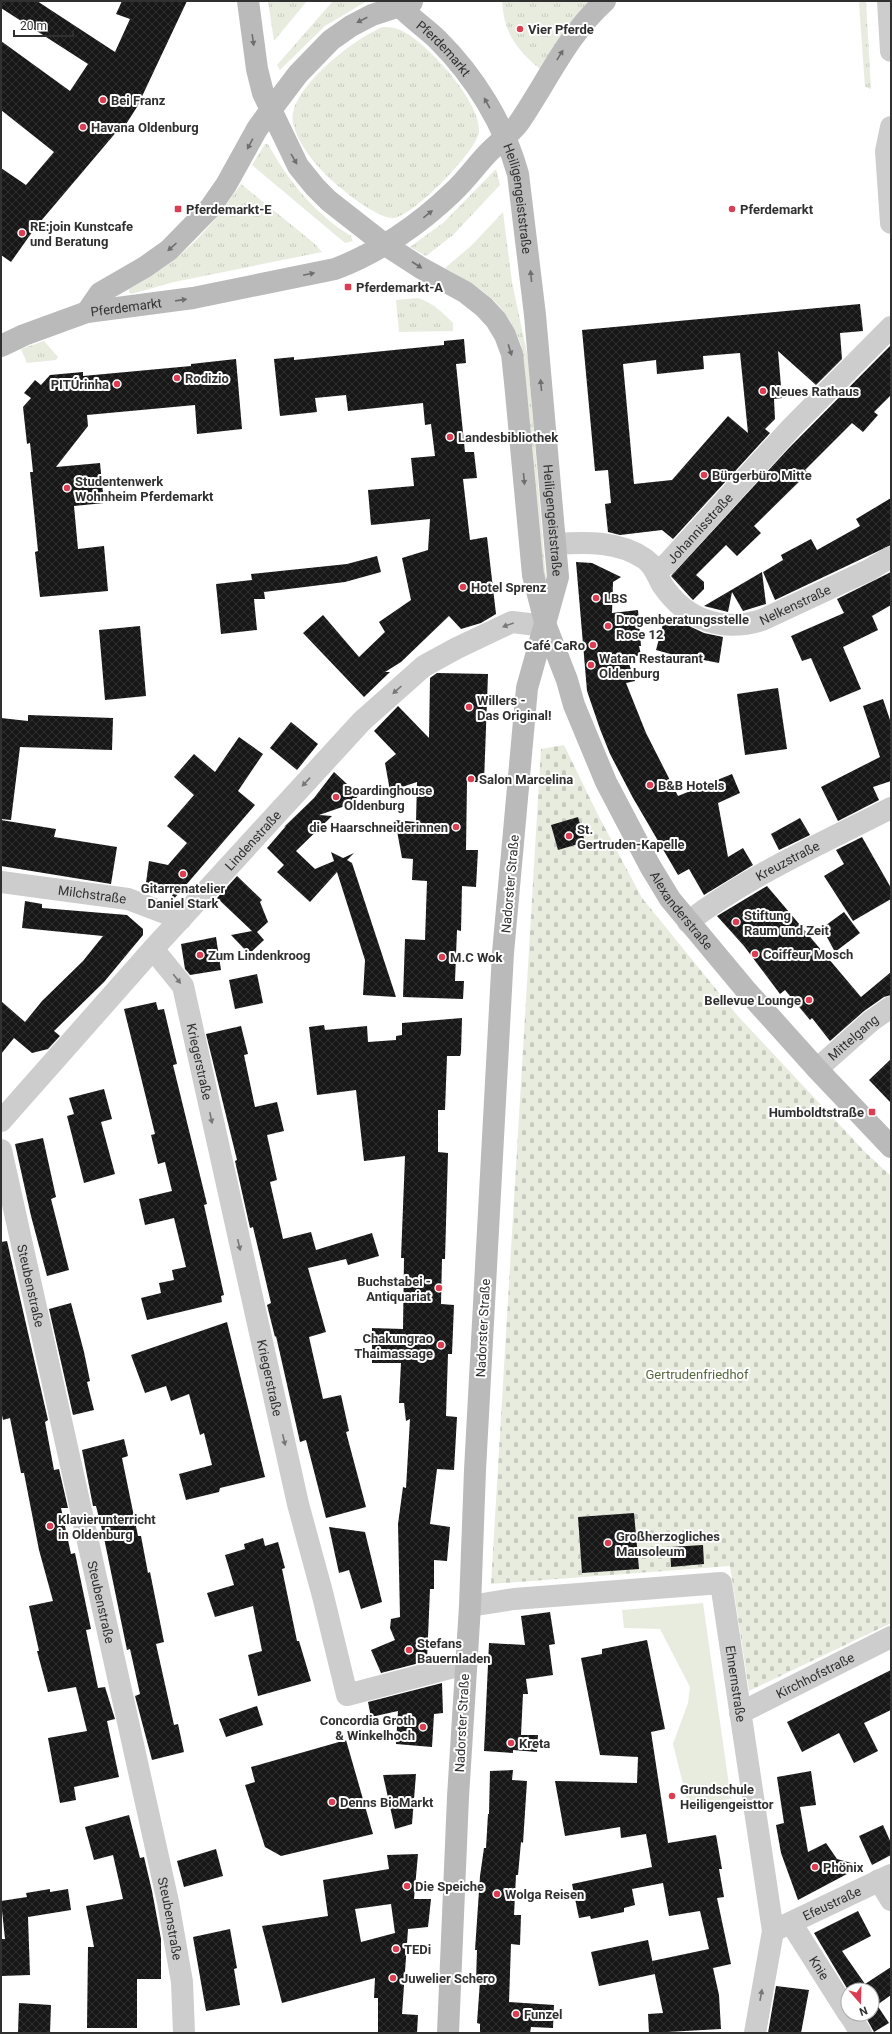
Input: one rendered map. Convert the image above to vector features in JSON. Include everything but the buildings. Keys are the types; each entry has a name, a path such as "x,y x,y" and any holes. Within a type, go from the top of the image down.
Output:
{"street":[{"path":"248,1 263,93 290,152 306,177 339,209 384,244"},
{"name":"Pferdemarkt","path":"87,312 193,298 335,269 356,260 384,244 408,229 440,205 467,178 490,151 516,126 570,39 583,23 605,1"},
{"path":"888,1 891,51"},
{"name":"Pferdemarkt","path":"87,312 100,293 145,268 169,250 210,208 226,185 257,129 298,74 330,40 350,26 402,2 464,68 480,90 505,138"},
{"path":"891,128 886,150 891,223"},
{"name":"Heiligengeiststraße","path":"505,138 513,155 523,201 556,544 558,577 546,626"},
{"name":"Heiligengeiststraße","path":"384,244 421,268 465,292 484,307 496,320 505,334 512,354 532,575 546,626"},
{"path":"1,346 24,335 87,312"},
{"name":"Johannisstraße","path":"656,570 667,564 792,427 891,327"},
{"name":"Nelkenstraße","path":"556,544 600,543 619,547 646,559 656,570 671,597 693,614 716,624 729,626 747,625 762,620 837,585 891,557"},
{"name":"Lindenstraße","path":"1,1121 153,949 362,721 415,674 457,648 512,622 546,626"},
{"name":"Alexanderstraße","path":"546,626 588,743 606,782 650,866 670,899 697,916 817,1069 891,1147"},
{"name":"Nadorster Straße","path":"448,2033 465,1664 470,1606 475,1463 504,953 527,688 546,626"},
{"name":"Kreuzstraße","path":"697,916 753,880 891,808"},
{"name":"Milchstraße","path":"1,882 128,899 181,919"},
{"name":"Kriegerstraße","path":"153,949 183,986 298,1504 323,1596 347,1694 465,1664"},
{"name":"Mittelgang","path":"817,1069 871,1021 891,1007"},
{"name":"Steubenstraße","path":"1,1150 171,1917 182,1982 184,2033"},
{"name":"Ehnernstraße","path":"470,1606 514,1599 721,1583 740,1713 782,1927 754,2033"},
{"name":"Kirchhofstraße","path":"740,1713 891,1637"},
{"path":"885,1878 891,1900"},
{"name":"Efeustraße","path":"782,1927 885,1878"},
{"name":"Knie","path":"782,1927 840,2003"},
{"name":"Knie","path":"853,2022 861,2033"}],"green space":[{"path":"268,1 307,1 274,41"},
{"path":"333,1 367,1 325,26 280,70 277,65"},
{"path":"502,1 591,1 540,69 524,54 513,40 505,22"},
{"path":"861,1 866,1 871,89 865,87 859,3"},
{"path":"383,27 394,28 406,33 428,50 440,62 463,91 472,106 478,120 479,132 476,141 468,153 443,181 415,206 403,215 394,218 383,216 369,209 330,179 307,152 296,132 293,122 294,109 301,95 326,66 357,42"},
{"path":"265,144 268,144 294,184 304,196 325,217 351,236 353,241 345,243 252,165"},
{"path":"496,169 500,185 453,235 426,256 410,247 443,223"},
{"path":"241,184 315,244 322,252 174,282 131,294 129,292 129,289 164,267 192,244 217,217"},
{"path":"503,212 512,282 528,358 546,580 544,580 521,345 507,317 500,307 471,283 445,268 472,245"},
{"path":"418,298 433,305 445,315 453,323 453,331 399,332 396,300"},
{"path":"44,341 58,357 56,360 27,363 21,349"},
{"name":"Gertrudenfriedhof","path":"564,745 598,815 642,898 737,1015 865,1152 891,1176 891,1623 749,1691 730,1566 491,1584 541,749"},
{"path":"703,1603 731,1799 688,1804 673,1744 688,1703 690,1687 660,1629 624,1628 622,1610"}],"place":[{"name":"Vier Pferde","path":"520,29"},
{"name":"Bei Franz","path":"103,100"},
{"name":"Havana Oldenburg","path":"83,127"},
{"name":"Pferdemarkt-E","path":"178,209"},
{"name":"Pferdemarkt","path":"732,209"},
{"name":"RE:join Kunstcafe und Beratung","path":"22,233"},
{"name":"Pferdemarkt-A","path":"348,287"},
{"name":"Rodizio","path":"177,378"},
{"name":"PITÚrinha","path":"117,384"},
{"name":"Neues Rathaus","path":"763,391"},
{"name":"Landesbibliothek","path":"450,437"},
{"name":"Bürgerbüro Mitte","path":"704,475"},
{"name":"Studentenwerk Wohnheim Pferdemarkt","path":"67,488"},
{"name":"Hotel Sprenz","path":"463,587"},
{"name":"LBS","path":"596,598"},
{"name":"Drogenberatungsstelle Rose 12","path":"608,626"},
{"name":"Café CaRo","path":"593,645"},
{"name":"Watan Restaurant Oldenburg","path":"591,665"},
{"name":"Willers - Das Original!","path":"469,707"},
{"name":"Salon Marcelina","path":"471,779"},
{"name":"B&B Hotels","path":"650,785"},
{"name":"Boardinghouse Oldenburg","path":"336,797"},
{"name":"die Haarschneiderinnen","path":"456,827"},
{"name":"St. Gertruden-Kapelle","path":"569,836"},
{"name":"Gitarrenatelier Daniel Stark","path":"183,874"},
{"name":"Stiftung Raum und Zeit","path":"736,922"},
{"name":"Coiffeur Mosch","path":"755,954"},
{"name":"Zum Lindenkroog","path":"200,955"},
{"name":"M.C Wok","path":"442,957"},
{"name":"Bellevue Lounge","path":"809,1000"},
{"name":"Humboldtstraße","path":"872,1112"},
{"name":"Buchstabei - Antiquariat","path":"439,1288"},
{"name":"Chakungrao Thaimassage","path":"441,1345"},
{"name":"Klavierunterricht in Oldenburg","path":"50,1526"},
{"name":"Großherzogliches Mausoleum","path":"608,1543"},
{"name":"Stefans Bauernladen","path":"409,1650"},
{"name":"Concordia Groth & Winkelhoch","path":"423,1727"},
{"name":"Kreta","path":"511,1743"},
{"name":"Grundschule Heiligengeisttor","path":"672,1796"},
{"name":"Denns BioMarkt","path":"332,1802"},
{"name":"Phönix","path":"815,1867"},
{"name":"Die Speiche","path":"407,1886"},
{"name":"Wolga Reisen","path":"497,1894"},
{"name":"TEDi","path":"396,1949"},
{"name":"Juwelier Schero","path":"393,1978"},
{"name":"Funzel","path":"516,2014"}]}
